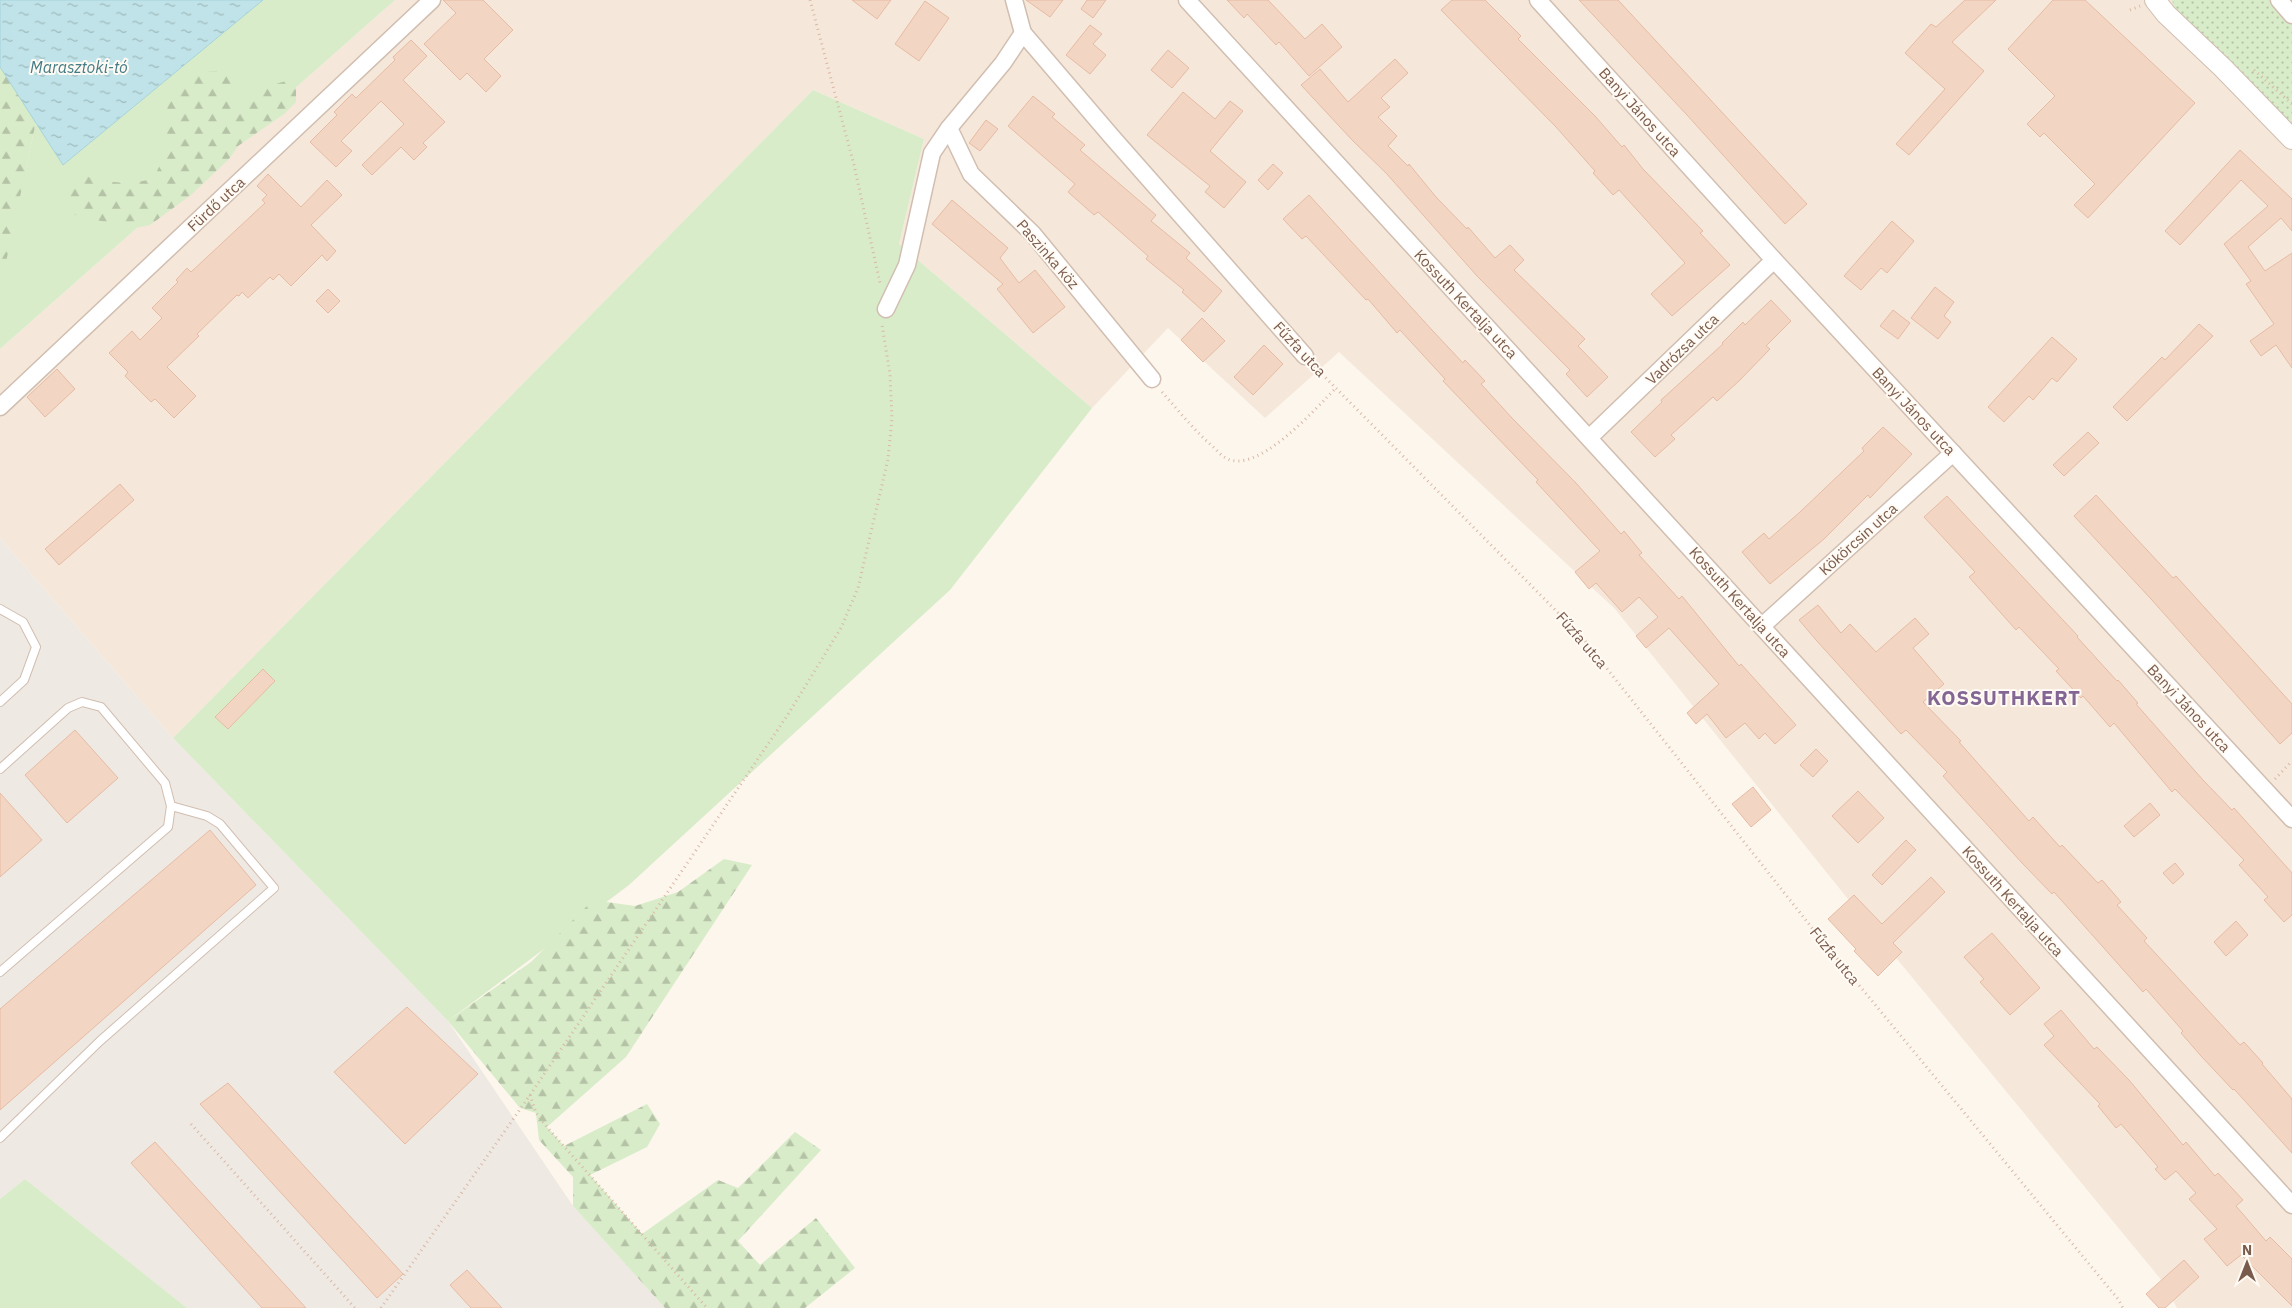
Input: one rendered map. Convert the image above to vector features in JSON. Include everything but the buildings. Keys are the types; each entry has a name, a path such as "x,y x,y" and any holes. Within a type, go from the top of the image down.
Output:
{"street":[{"name":"Fürdő utca","path":"0,408 432,0"},
{"name":"Fűzfa utca","path":"1014,0 1024,33 1112,137 1305,356"},
{"name":"Kossuth Kertalja utca","path":"1187,0 2292,1205"},
{"name":"Banyi János utca","path":"1538,0 1774,260 2292,819"},
{"path":"2155,0 2166,14 2292,139"},
{"path":"2172,0 2187,33"},
{"path":"2279,0 2292,15"},
{"path":"886,309 907,265 932,154 948,128 1003,63 1024,33"},
{"name":"Paszinka köz","path":"948,128 971,174 1033,234 1152,379"},
{"name":"Vadrózsa utca","path":"1589,438 1774,260"},
{"name":"Kökörcsin utca","path":"1762,626 1953,453"}],"lane":[{"path":"0,609 23,622 36,647 24,680 0,702"},
{"path":"0,770 68,708 82,702 101,707 165,783 171,806 168,827 0,972"},
{"path":"0,1138 100,1042 274,888 220,824 207,816 171,806"}],"path":[{"path":"381,1308 530,1095 787,716 841,628 858,588 888,459 892,419 890,374 881,318 886,309 854,165 810,0"},
{"name":"Fűzfa utca","path":"1305,356 1582,637 1810,926 2118,1299 2123,1308"},
{"path":"1152,379 1196,431 1226,458 1241,461 1253,458 1286,437 1336,388"},
{"path":"2264,789 2292,761"},
{"path":"530,1095 536,1113 547,1127 707,1308"},
{"path":"191,1124 355,1308"}],"shaded area":[{"path":"395,0 2292,0 2292,1308 2177,1308 2163,1282 1860,914 1615,609 1339,352 1265,418 1168,328 1092,408 899,244 924,139 813,90 173,738 0,538 0,349"},
{"path":"0,538 173,738 448,1021 573,1206 665,1308 187,1308 25,1179 0,1199"}],"green space":[{"path":"263,0 395,0 0,349 0,80 25,172 36,122 63,165"},
{"path":"2172,0 2279,0 2292,15 2292,139 2176,13"},
{"path":"0,67 36,122 0,290"},
{"path":"227,70 232,79 230,93 236,101 253,97 268,86 290,80 296,88 296,102 284,114 238,146 229,159 191,195 150,225 126,230 109,223 72,214 67,205 65,186 79,174 124,183 153,179 162,161 163,128 170,95 203,72"},
{"path":"813,90 924,139 899,244 1092,408 950,590 629,885 448,1021 173,738"},
{"path":"724,859 752,865 626,1057 547,1127 564,1146 647,1104 660,1124 647,1147 590,1175 642,1234 718,1180 738,1188 795,1132 821,1150 738,1241 760,1265 816,1218 855,1268 805,1308 665,1308 573,1206 573,1177 539,1140 536,1113 520,1108 448,1021 531,962 593,900 635,906 678,892"},
{"path":"25,1179 187,1308 0,1308 0,1199"}],"water":[{"name":"Marasztoki-tó","path":"0,0 263,0 63,165 0,67"}],"district":[{"name":"KOSSUTHKERT","path":"2004,697"}]}
